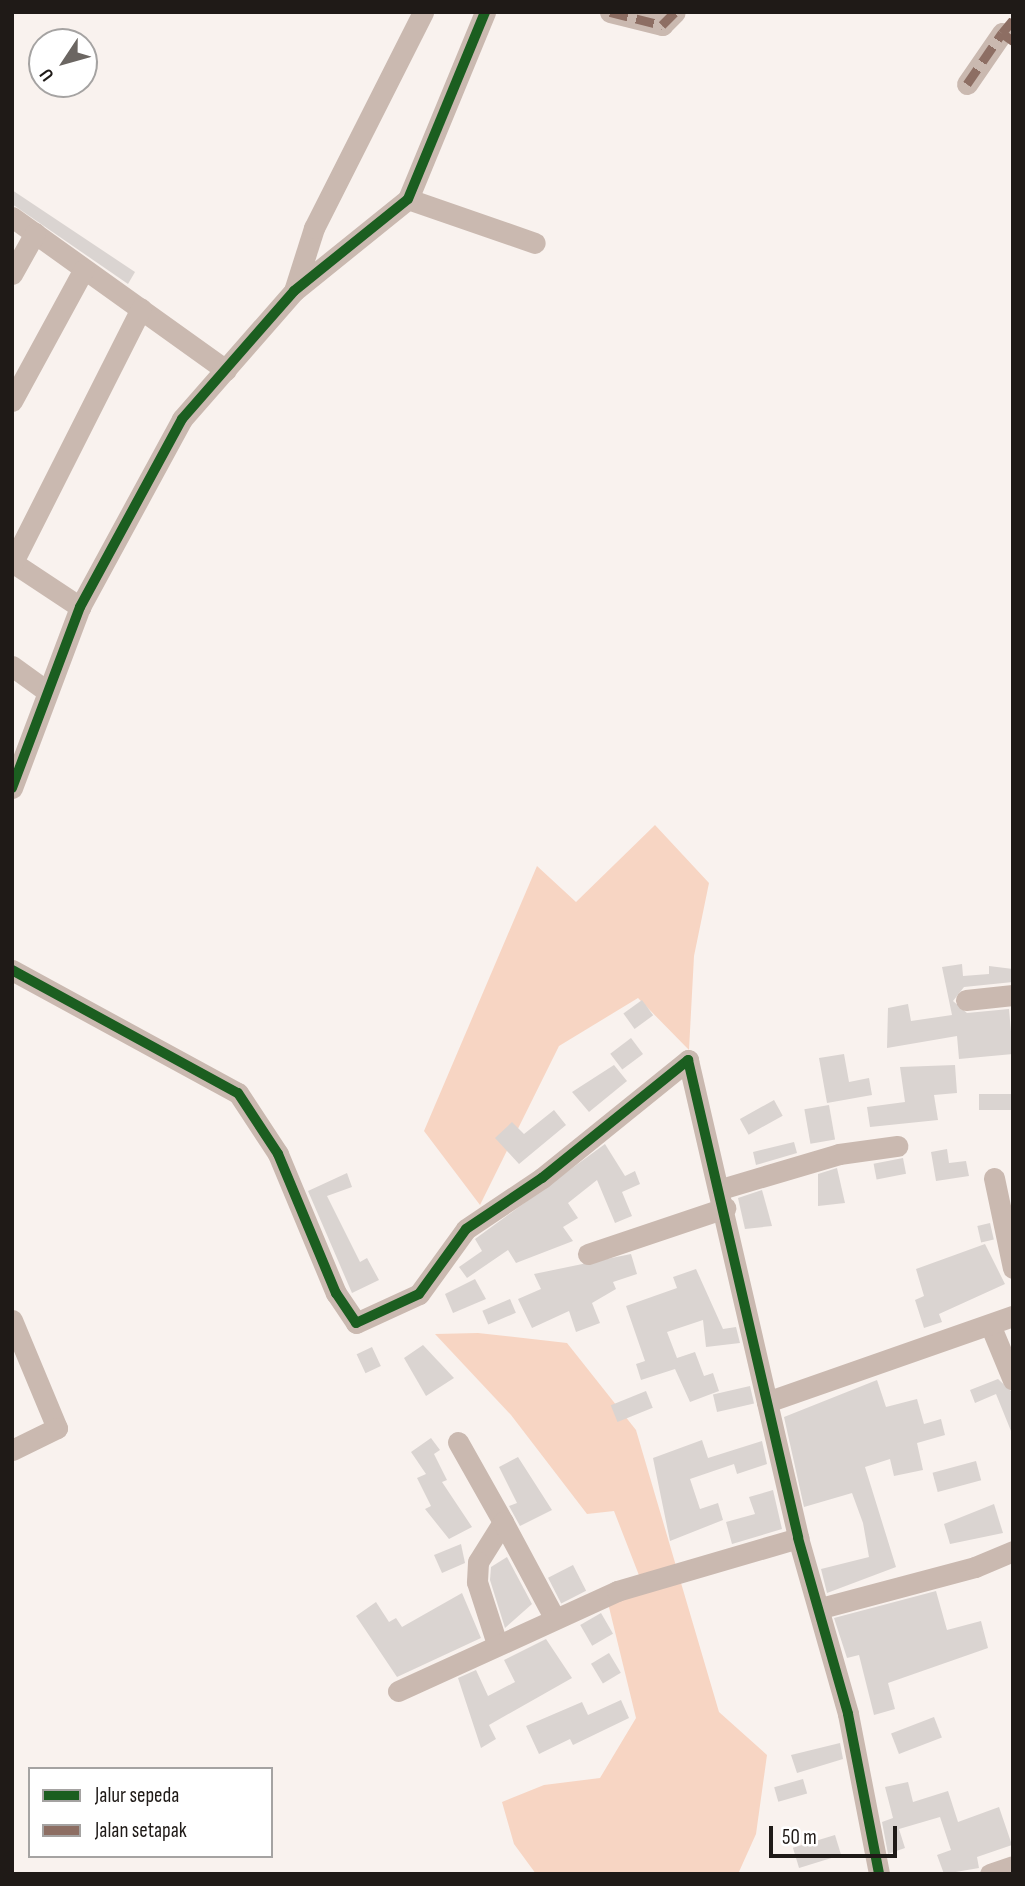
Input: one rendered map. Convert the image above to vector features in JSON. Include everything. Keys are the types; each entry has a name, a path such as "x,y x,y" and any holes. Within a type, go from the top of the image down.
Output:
{"street":[{"path":"294,291 314,228 423,12"},
{"path":"12,788 45,690 80,607 182,419 294,291 408,199 485,12"},
{"path":"610,12 662,25 675,12"},
{"path":"967,84 1009,32"},
{"path":"408,199 535,243"},
{"path":"12,217 226,370"},
{"path":"12,274 35,233"},
{"path":"12,401 85,269"},
{"path":"80,607 13,562 141,309"},
{"path":"12,666 45,690"},
{"path":"12,970 238,1093 278,1154 336,1293 356,1324 419,1294 466,1229 542,1178 683,1060 696,1079 798,1538 821,1608 879,1874"},
{"path":"965,1000 1013,995"},
{"path":"588,1254 839,1154 897,1146"},
{"path":"994,1178 1013,1268"},
{"path":"767,1402 990,1327 1013,1316"},
{"path":"12,1320 57,1428 12,1450"},
{"path":"990,1327 1013,1380"},
{"path":"458,1441 554,1617"},
{"path":"496,1641 477,1582 485,1546 503,1522"},
{"path":"398,1691 496,1641 617,1591 798,1538"},
{"path":"821,1608 975,1567 1013,1551"},
{"path":"990,1874 1013,1866"}],"shaded area":[{"path":"655,825 709,883 694,956 689,1050 638,998 559,1046 480,1205 424,1131 537,866 576,902"},
{"path":"478,1333 567,1343 636,1430 719,1712 767,1755 756,1834 738,1874 536,1874 514,1844 502,1802 544,1785 600,1778 636,1718 607,1599 642,1583 614,1511 587,1514 511,1415 435,1334"}],"building":[{"path":"12,190 135,272 128,284 12,204"},
{"path":"962,964 963,976 989,974 989,966 1013,969 1013,982 964,987 953,1001 967,1013 1009,1009 1013,1054 959,1059 957,1036 887,1048 888,1008 908,1004 911,1021 952,1015 942,967"},
{"path":"642,1000 653,1015 635,1029 623,1014"},
{"path":"631,1038 643,1054 622,1070 610,1054"},
{"path":"844,1054 849,1082 869,1078 872,1095 827,1103 819,1058"},
{"path":"614,1065 627,1081 589,1112 572,1092"},
{"path":"955,1065 957,1093 934,1095 938,1120 870,1127 867,1107 905,1102 900,1067"},
{"path":"979,1094 1013,1094 1013,1110 979,1110"},
{"path":"774,1100 783,1116 749,1135 740,1119"},
{"path":"829,1105 835,1139 810,1144 804,1109"},
{"path":"554,1110 566,1125 519,1164 495,1138 512,1122 524,1134"},
{"path":"794,1142 797,1153 756,1165 753,1152"},
{"path":"605,1144 625,1176 635,1171 640,1184 622,1192 632,1216 615,1223 597,1180 568,1203 578,1218 563,1227 573,1241 516,1263 508,1250 467,1278 459,1267 482,1251 475,1239"},
{"path":"947,1149 949,1163 966,1161 969,1176 936,1181 931,1152"},
{"path":"903,1158 906,1174 877,1179 874,1164"},
{"path":"837,1168 845,1203 818,1206 818,1174"},
{"path":"347,1173 352,1187 327,1196 360,1262 367,1258 379,1280 352,1293 308,1191"},
{"path":"762,1190 772,1226 745,1229 738,1198"},
{"path":"990,1223 994,1240 981,1242 977,1226"},
{"path":"985,1244 1005,1284 939,1314 942,1322 924,1328 915,1300 924,1296 916,1269"},
{"path":"631,1254 637,1274 613,1282 616,1289 592,1303 600,1323 576,1332 569,1311 532,1328 518,1299 541,1289 534,1274"},
{"path":"696,1269 723,1329 736,1327 740,1343 706,1347 703,1320 667,1332 677,1358 695,1352 704,1376 713,1373 719,1391 690,1402 675,1369 641,1380 636,1364 645,1361 626,1306 677,1288 673,1277"},
{"path":"475,1279 486,1299 453,1313 445,1294"},
{"path":"510,1299 516,1313 488,1325 482,1311"},
{"path":"423,1345 454,1378 426,1396 404,1358"},
{"path":"372,1347 381,1366 365,1373 357,1354"},
{"path":"998,1379 1013,1393 1013,1436 996,1394 975,1403 970,1390"},
{"path":"877,1380 886,1407 917,1399 924,1424 941,1419 945,1435 917,1443 923,1470 894,1476 890,1459 865,1467 896,1567 827,1593 821,1569 869,1557 863,1523 852,1493 804,1507 784,1417"},
{"path":"750,1386 754,1404 717,1412 713,1395"},
{"path":"646,1391 653,1408 618,1422 611,1405"},
{"path":"431,1438 440,1450 434,1454 447,1480 442,1482 472,1527 449,1539 425,1509 431,1506 417,1478 426,1474 411,1452"},
{"path":"702,1440 708,1458 762,1441 767,1464 737,1474 734,1464 690,1479 700,1509 718,1503 723,1520 670,1541 653,1458"},
{"path":"518,1457 552,1510 520,1526 509,1506 517,1503 499,1467"},
{"path":"976,1461 981,1480 938,1492 933,1473"},
{"path":"773,1490 782,1529 732,1544 726,1522 755,1514 749,1497"},
{"path":"994,1504 1003,1533 950,1544 944,1524"},
{"path":"461,1544 465,1563 442,1573 434,1555"},
{"path":"507,1557 532,1604 505,1628 490,1580 491,1567"},
{"path":"573,1565 586,1591 561,1604 548,1578"},
{"path":"936,1591 947,1630 981,1621 988,1648 888,1683 895,1709 874,1715 859,1655 847,1658 834,1618"},
{"path":"462,1593 481,1638 397,1677 356,1616 376,1602 389,1622 396,1618 402,1627"},
{"path":"601,1613 613,1634 592,1646 580,1625"},
{"path":"546,1639 572,1678 489,1725 496,1739 481,1748 458,1678 476,1670 488,1696 515,1682 504,1660"},
{"path":"609,1653 621,1673 603,1684 591,1664"},
{"path":"621,1700 629,1718 573,1745 570,1739 539,1754 526,1726 582,1702 588,1715"},
{"path":"934,1717 942,1738 899,1754 891,1733"},
{"path":"840,1743 843,1759 797,1773 791,1755"},
{"path":"803,1779 807,1793 778,1802 774,1787"},
{"path":"908,1782 913,1802 948,1791 958,1822 999,1807 1012,1845 977,1857 979,1868 944,1874 937,1855 951,1850 940,1817 899,1829 905,1848 888,1854 882,1822 893,1818 885,1787"},
{"path":"835,1835 841,1855 799,1868 793,1848"}],"marked path":[{"path":"610,12 662,25 675,12"},
{"path":"1013,20 1002,33 1013,41"},
{"path":"967,84 1002,33"}],"cycle path":[{"path":"12,788 80,607 182,419 294,291 408,199 485,12"},
{"path":"12,970 238,1093 278,1154 336,1293 356,1323 419,1294 466,1229 542,1178 688,1060 798,1538 848,1714 879,1874"}]}
